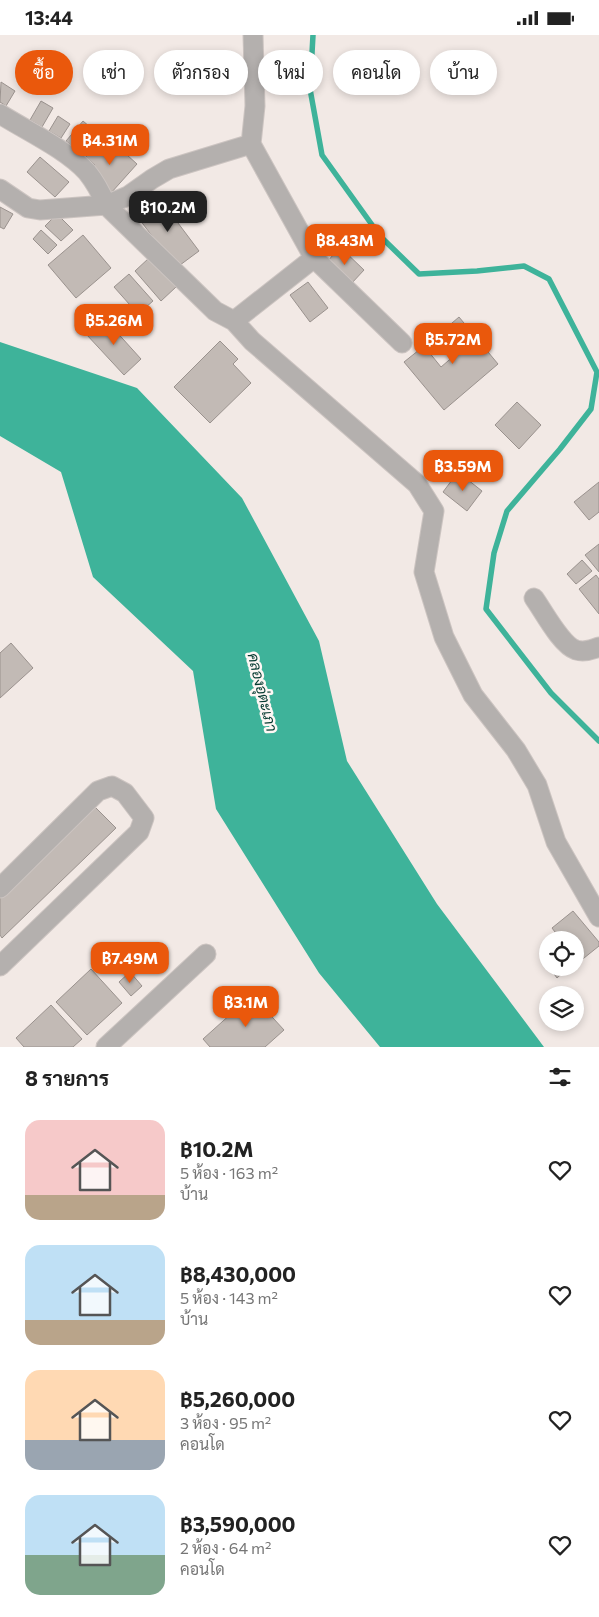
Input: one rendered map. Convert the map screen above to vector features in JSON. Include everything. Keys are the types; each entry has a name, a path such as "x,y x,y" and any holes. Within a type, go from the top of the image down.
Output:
{"street":[{"path":"253,35 255,106 251,144 314,258 402,343"},
{"path":"0,114 70,157 86,172 99,189 106,205 214,311 234,321 252,341 418,484 434,511 424,572 444,637 472,695 516,750 537,785 556,842 599,917"},
{"path":"0,189 28,208 40,210 106,205 128,196 169,169 251,144"},
{"path":"234,321 314,258"},
{"path":"534,598 568,646 578,651 592,650 599,647"},
{"path":"0,888 98,791 112,786 125,793 144,818 140,832 0,966"},
{"path":"106,1047 206,954"}],"water":[{"name":"คลองอุ่ตะเภา","path":"0,342 137,388 242,498 319,641 347,761 437,904 544,1047 380,1047 319,973 216,809 193,671 93,577 61,472 0,436"}],"building":[{"path":"1,82 15,91 6,106 0,102"},
{"path":"41,101 53,108 42,127 30,120"},
{"path":"58,116 70,124 61,138 49,131"},
{"path":"83,121 97,133 81,153 66,141"},
{"path":"100,143 110,152 116,145 137,164 111,193 88,173 95,165 86,157"},
{"path":"40,157 69,182 55,197 27,172"},
{"path":"160,199 199,251 176,268 137,216"},
{"path":"0,207 13,214 4,229 0,227"},
{"path":"57,214 73,230 61,241 45,226"},
{"path":"41,230 57,245 48,254 33,239"},
{"path":"83,235 111,268 76,298 48,265"},
{"path":"340,247 364,270 351,284 327,262"},
{"path":"149,258 176,287 161,301 135,271"},
{"path":"129,274 153,301 138,314 114,287"},
{"path":"308,282 328,308 310,322 290,295"},
{"path":"459,317 498,364 444,410 404,362 424,346 441,367 455,355 438,335"},
{"path":"104,318 141,359 124,375 86,334"},
{"path":"220,341 238,359 233,364 251,383 210,423 174,387"},
{"path":"517,402 541,425 519,449 495,425"},
{"path":"458,472 482,491 467,511 443,492"},
{"path":"599,482 599,512 589,520 574,502"},
{"path":"599,544 599,572 585,555"},
{"path":"582,560 592,571 576,584 567,574"},
{"path":"596,575 599,579 599,614 579,589"},
{"path":"11,643 33,668 0,698 0,653"},
{"path":"90,802 116,828 2,938 0,935 0,889"},
{"path":"573,911 599,942 599,946 584,958 584,931 554,931 552,928"},
{"path":"91,969 122,1003 87,1035 56,1002"},
{"path":"130,972 142,986 131,996 119,982"},
{"path":"252,995 284,1030 265,1047 210,1047 203,1039"},
{"path":"51,1005 82,1039 73,1047 24,1047 16,1038"}],"waterway":[{"path":"313,35 310,89 322,155 380,236 419,274 524,266 549,279 597,372 591,409 507,511 494,553 486,609 551,693 599,741"}]}
